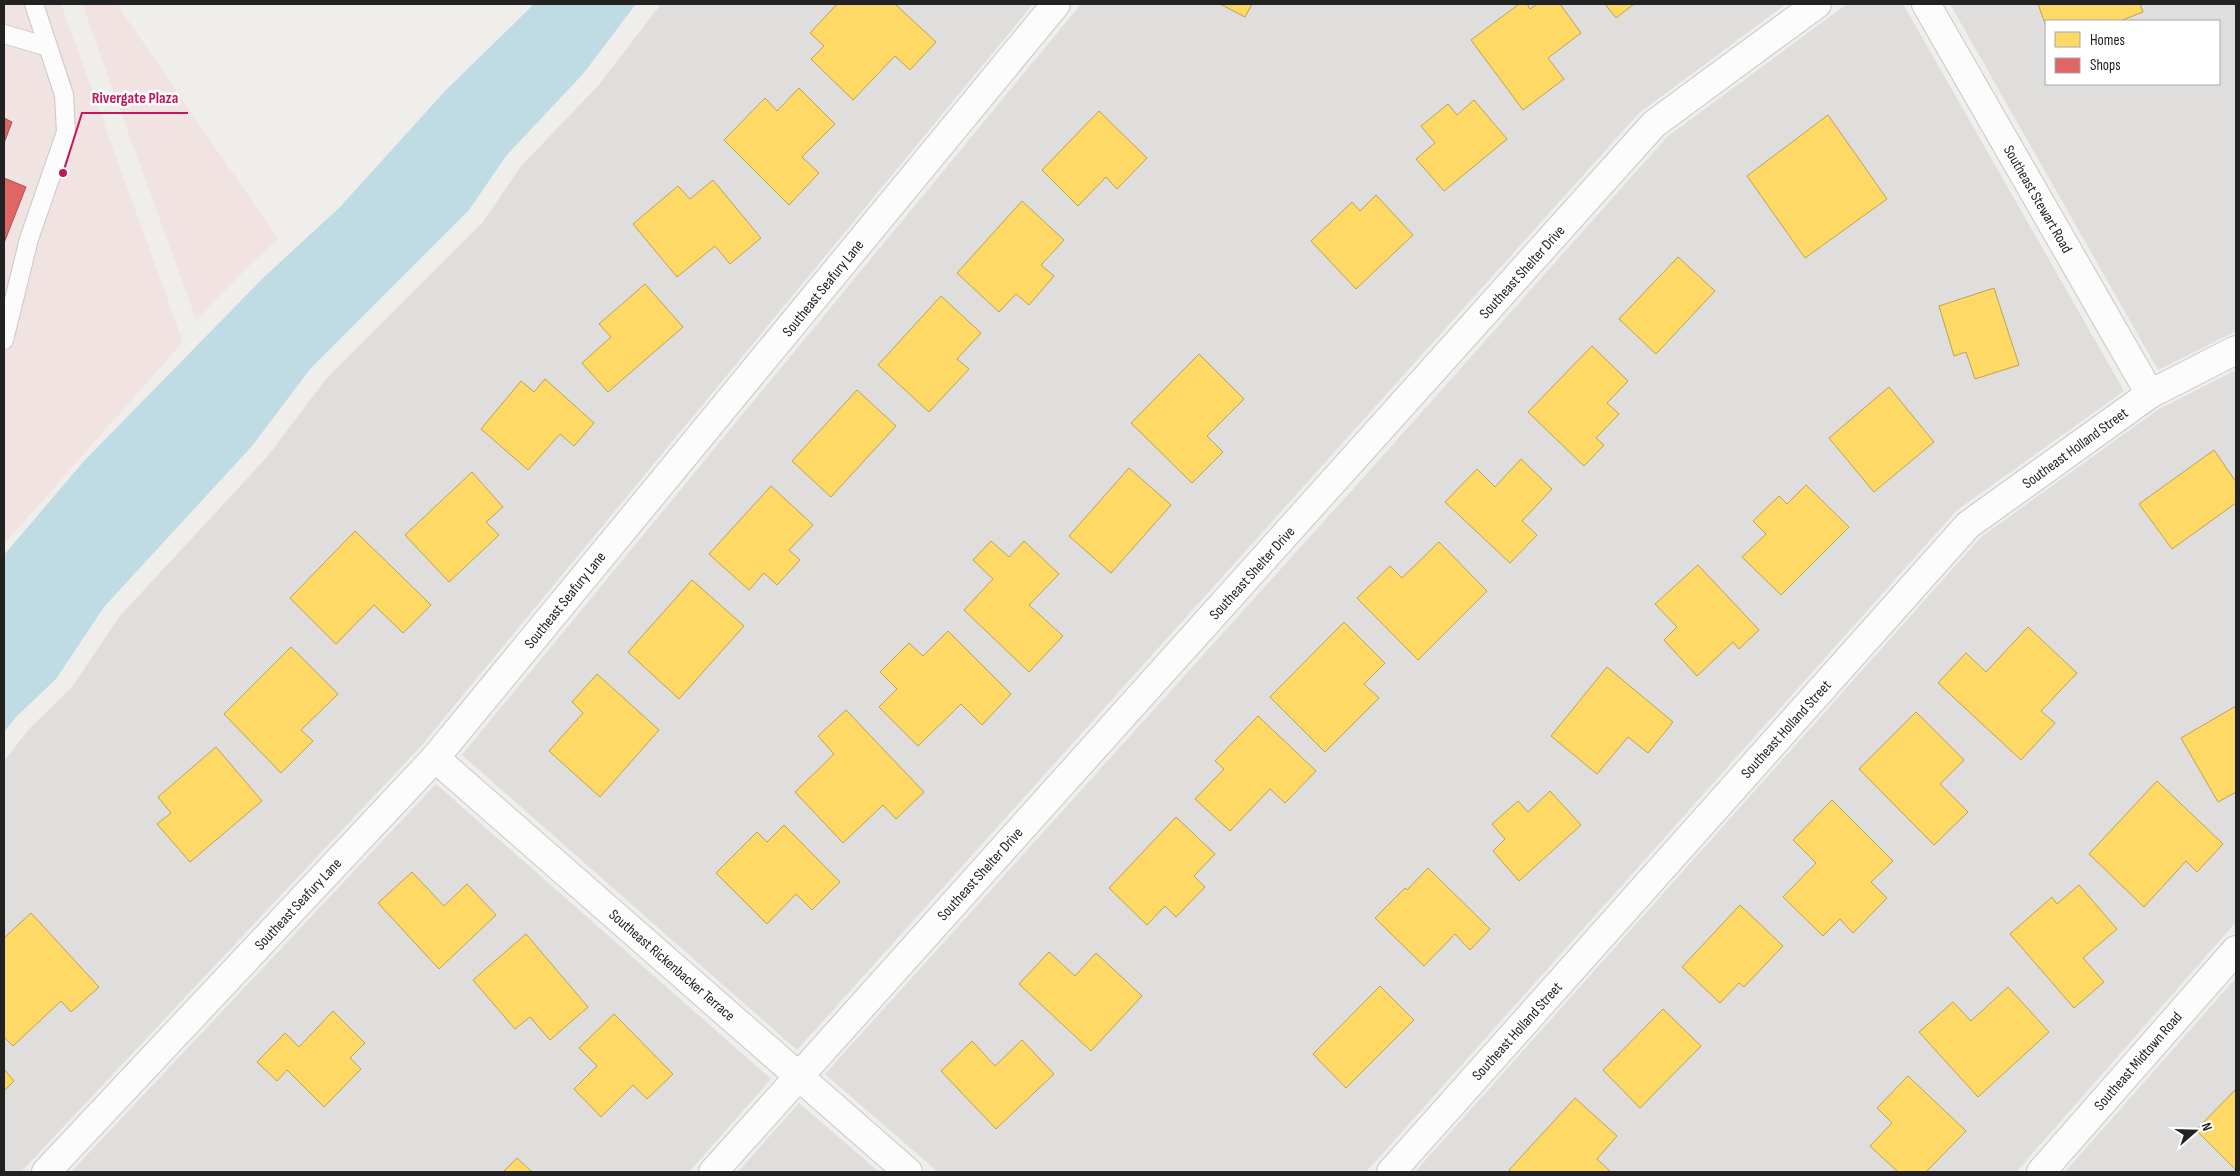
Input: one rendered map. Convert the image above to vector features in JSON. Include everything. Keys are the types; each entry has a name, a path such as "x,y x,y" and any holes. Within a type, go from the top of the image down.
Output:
{"street":[{"name":"Southeast Seafury Lane","path":"46,1172 435,758 1056,4"},
{"name":"Southeast Shelter Drive","path":"714,1172 798,1076 1337,479 1654,124 1816,4"},
{"name":"Southeast Stewart Road","path":"1926,4 2150,394"},
{"name":"Southeast Holland Street","path":"1391,1172 1968,524 2150,394 2236,350"},
{"name":"Southeast Rickenbacker Terrace","path":"435,758 908,1172"},
{"name":"Southeast Midtown Road","path":"2041,1172 2236,950"}],"lane":[{"path":"4,340 29,238 66,132 64,95 34,4"},
{"path":"4,34 48,47"}],"shaded area":[{"path":"4,4 61,4 183,342 4,544"},
{"path":"82,4 117,4 278,239 196,320"},
{"path":"661,4 1033,4 421,746 21,1172 4,1172 4,761 30,728 72,687 119,617 267,457 326,379 483,222 521,166 598,86"},
{"path":"1081,4 1786,4 1639,113 797,1050 462,755"},
{"path":"1847,4 1903,4 2124,391 1957,510 1366,1172 938,1172 825,1074 1372,468 1667,137"},
{"path":"1950,4 2236,4 2236,331 2158,370"},
{"path":"2236,370 2236,922 2016,1172 1415,1172 1981,537 2159,409"},
{"path":"436,784 771,1079 689,1172 71,1172"},
{"path":"2236,978 2236,1172 2065,1172"},
{"path":"799,1103 879,1172 738,1172"}],"water":[{"path":"534,4 636,4 583,74 506,156 469,210 311,368 252,446 104,607 56,679 16,717 4,732 4,555 84,461 262,279 340,207 445,91"}],"building: Homes":[{"path":"837,4 895,4 936,42 910,70 895,56 853,100 811,59 824,46 810,33"},
{"path":"1220,4 1252,4 1245,17"},
{"path":"1519,4 1527,4 1530,9 1537,4 1560,4 1581,33 1548,58 1564,79 1523,110 1471,40"},
{"path":"1605,4 1634,4 1616,18"},
{"path":"2038,4 2140,4 2143,12 2123,20 2045,20 2045,23"},
{"path":"799,88 835,124 802,157 819,173 789,205 724,140 765,98 777,111"},
{"path":"1474,100 1507,139 1444,191 1416,159 1435,143 1421,126 1448,104 1457,115"},
{"path":"1099,111 1147,158 1117,189 1106,177 1078,206 1042,170"},
{"path":"1828,115 1887,199 1805,258 1747,176"},
{"path":"713,180 761,238 730,264 715,246 677,277 633,224 678,186 690,199"},
{"path":"1376,195 1413,235 1356,289 1311,241 1352,202 1360,211"},
{"path":"1022,201 1064,240 1041,265 1054,276 1029,305 1016,294 999,312 957,273"},
{"path":"1678,257 1715,291 1656,354 1619,319"},
{"path":"645,284 683,327 608,392 582,363 611,337 599,324"},
{"path":"1994,288 2019,365 1975,379 1966,352 1954,356 1939,306"},
{"path":"941,296 981,333 957,359 969,369 929,412 878,365"},
{"path":"1592,346 1628,381 1607,403 1619,414 1596,438 1604,445 1584,466 1528,412"},
{"path":"1199,354 1244,399 1207,436 1223,452 1192,483 1131,423"},
{"path":"545,379 594,423 574,446 560,434 528,470 481,429 521,381 534,392"},
{"path":"1889,387 1934,442 1874,492 1829,438"},
{"path":"857,390 896,426 831,497 792,461"},
{"path":"2214,450 2236,482 2236,503 2172,549 2139,504"},
{"path":"1521,459 1552,489 1522,521 1537,535 1510,563 1445,502 1477,469 1495,487"},
{"path":"1129,468 1171,505 1111,573 1069,536"},
{"path":"472,472 503,507 486,522 499,535 449,582 405,535"},
{"path":"1806,485 1849,527 1781,595 1742,557 1766,534 1753,521 1779,496 1787,504"},
{"path":"771,486 813,525 789,550 800,560 777,585 764,573 749,590 709,554"},
{"path":"355,531 431,605 403,633 374,605 336,644 290,598"},
{"path":"991,541 1009,557 1024,541 1059,574 1029,605 1063,636 1029,672 964,610 993,579 973,560"},
{"path":"1439,542 1487,591 1418,660 1357,598 1390,566 1402,578"},
{"path":"1698,565 1759,630 1739,649 1733,642 1697,676 1664,640 1677,627 1655,604"},
{"path":"692,580 744,626 679,699 628,652"},
{"path":"1344,622 1385,663 1364,684 1379,698 1325,752 1270,697"},
{"path":"2028,627 2077,673 2041,711 2055,723 2021,760 1938,683 1966,653 1986,672"},
{"path":"948,631 1011,694 982,725 961,704 918,746 879,707 897,689 880,672 909,643 923,656"},
{"path":"291,647 338,694 301,730 313,741 281,773 224,714"},
{"path":"1607,667 1673,722 1648,753 1628,737 1597,774 1551,736"},
{"path":"597,674 659,730 600,797 549,751 583,713 572,702"},
{"path":"2236,706 2236,792 2218,802 2181,738"},
{"path":"846,710 924,792 896,819 883,805 843,843 795,792 834,754 818,736"},
{"path":"1916,712 1964,760 1940,784 1968,812 1934,845 1859,769"},
{"path":"1258,716 1316,771 1285,803 1270,789 1230,831 1195,799 1224,769 1215,761"},
{"path":"216,747 262,801 190,862 157,824 171,813 158,797"},
{"path":"2157,781 2223,844 2197,872 2186,861 2144,907 2089,854"},
{"path":"1550,791 1581,825 1519,881 1493,851 1505,839 1492,824 1518,801 1528,812"},
{"path":"1832,800 1893,861 1871,882 1887,898 1853,933 1840,919 1823,936 1783,897 1816,863 1793,840"},
{"path":"1176,817 1215,854 1194,876 1205,887 1176,917 1165,906 1147,925 1109,888"},
{"path":"784,825 840,882 812,910 796,894 767,924 716,873 757,832 767,842"},
{"path":"1428,868 1490,929 1470,950 1455,934 1424,966 1375,918 1405,888 1407,890"},
{"path":"412,872 444,906 467,884 496,915 439,969 378,903"},
{"path":"2079,885 2117,929 2083,958 2104,982 2074,1008 2010,934 2052,897 2057,904"},
{"path":"1740,905 1783,946 1744,987 1739,983 1720,1003 1682,967"},
{"path":"31,913 99,987 71,1012 61,1001 13,1046 4,1037 4,938"},
{"path":"526,934 588,1007 550,1040 530,1017 515,1029 473,980"},
{"path":"1049,952 1075,976 1096,953 1142,996 1091,1051 1019,984"},
{"path":"1380,986 1414,1020 1346,1088 1313,1054"},
{"path":"2008,987 2049,1032 1978,1097 1919,1032 1953,1002 1971,1021"},
{"path":"1663,1009 1701,1046 1640,1108 1603,1070"},
{"path":"333,1011 365,1043 350,1058 361,1069 324,1107 287,1070 277,1081 257,1062 285,1033 299,1047"},
{"path":"614,1014 673,1074 647,1099 633,1085 601,1117 574,1089 597,1066 579,1048"},
{"path":"1022,1040 1054,1074 996,1129 941,1071 972,1041 995,1066"},
{"path":"4,1069 14,1081 4,1091"},
{"path":"1908,1076 1966,1131 1926,1172 1898,1172 1870,1146 1892,1123 1877,1108"},
{"path":"2236,1089 2236,1170 2196,1130"},
{"path":"1575,1098 1617,1136 1597,1159 1611,1172 1511,1172 1509,1170"},
{"path":"517,1158 532,1172 503,1172"}],"building: Shops":[{"path":"4,118 12,122 4,143"},
{"path":"4,178 26,187 4,243"}],"place":[{"name":"Rivergate Plaza","path":"63,173"}]}
